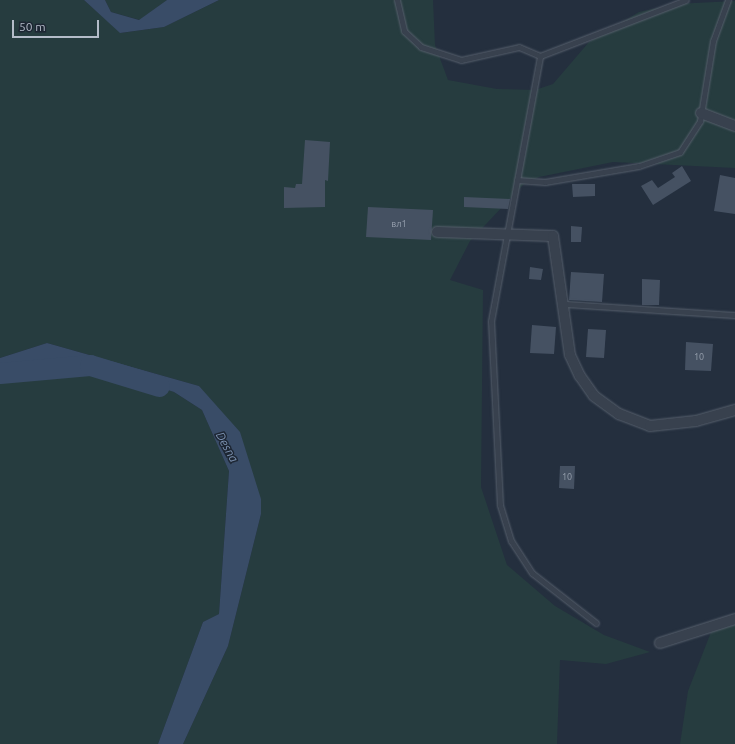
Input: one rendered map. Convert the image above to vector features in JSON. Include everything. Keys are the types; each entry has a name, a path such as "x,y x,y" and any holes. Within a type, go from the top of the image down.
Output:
{"street":[{"path":"701,113 735,126"},
{"path":"437,232 507,233 553,236 564,304 570,356 580,376 594,396 619,414 650,426 696,421 735,410"},
{"path":"660,643 735,619"}],"lane":[{"path":"397,0 404,31 427,49 461,60 519,48 540,56 686,0"},
{"path":"517,180 545,182 631,167 680,152 690,141 701,113 713,41 728,0"},
{"path":"540,56 491,321 500,505 511,541 532,573 596,623"},
{"path":"564,304 735,315"}],"green space":[{"path":"0,0 84,0 121,33 164,27 219,0 433,0 435,45 448,80 497,89 535,90 553,84 589,42 639,12 675,4 735,1 735,168 613,162 539,177 523,185 470,241 450,280 483,290 481,487 507,565 555,606 604,635 650,652 606,664 560,660 557,744 183,744 228,646 261,514 199,386 47,343 0,358"},
{"path":"105,0 167,0 140,20 111,12"},
{"path":"46,364 99,366 174,392 202,410 229,471 219,614 203,622 158,744 0,744 0,377"},
{"path":"735,622 735,744 680,744 688,691 713,627"}],"water":[{"path":"84,0 105,0 111,12 139,20 167,0 219,0 164,27 120,33"},
{"path":"47,343 199,386 240,432 261,499 261,514 228,646 183,744 158,744 203,622 219,614 229,471 202,410 174,392 90,365 46,364 0,377 0,358"}],"building":[{"path":"305,140 330,142 328,181 325,180 325,207 284,208 284,187 295,188 296,184 302,184"},
{"path":"682,166 691,181 653,205 641,186 652,180 658,188 675,177 672,173"},
{"path":"720,175 735,178 735,214 714,211"},
{"path":"572,184 595,184 595,196 573,197"},
{"path":"464,197 510,199 508,209 464,207"},
{"path":"368,207 433,210 431,240 366,237"},
{"path":"571,226 582,227 581,242 571,242"},
{"path":"530,267 543,269 541,280 529,279"},
{"path":"571,272 604,274 602,302 569,300"},
{"path":"642,279 660,280 659,305 642,305"},
{"path":"532,325 556,327 554,354 530,353"},
{"path":"588,329 606,330 604,358 586,357"},
{"path":"686,342 713,344 711,371 685,370"},
{"path":"560,466 575,466 574,489 559,488"}],"waterway":[{"name":"Desna","path":"0,373 90,365 159,386"}]}
